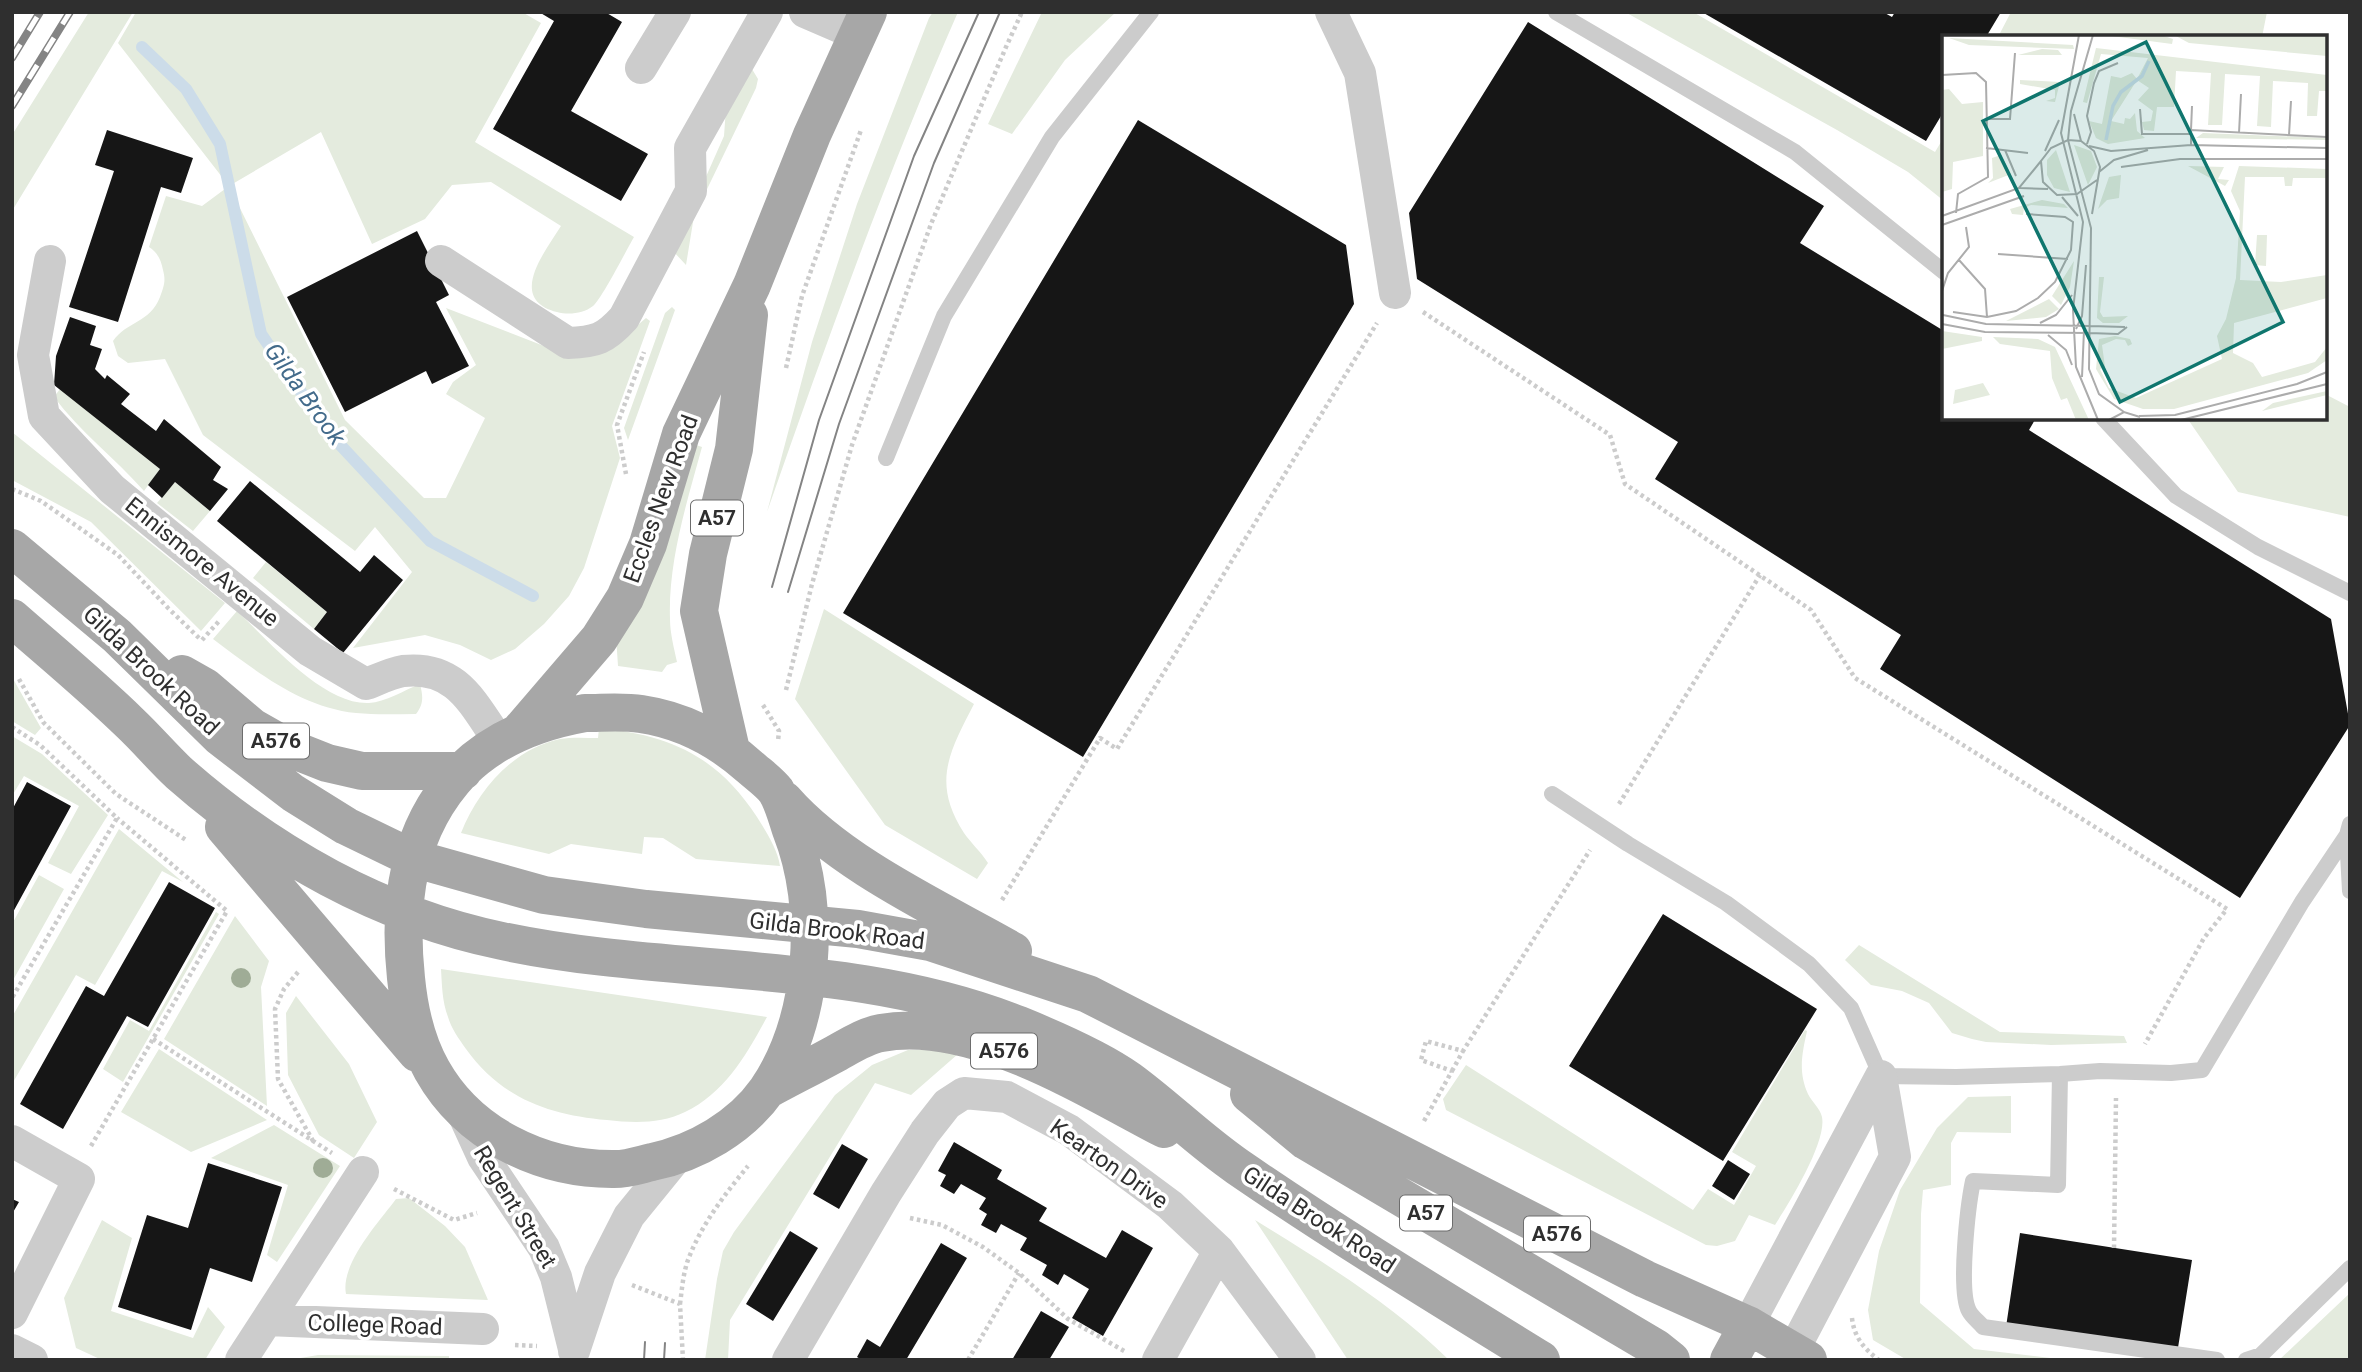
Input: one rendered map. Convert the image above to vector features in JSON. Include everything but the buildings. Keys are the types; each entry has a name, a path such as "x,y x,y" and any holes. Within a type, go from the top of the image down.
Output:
{"main road":[{"name":"Eccles New Road","path":"509,736 599,639 625,598 648,544 681,435 752,285 862,23"},
{"name":"Eccles New Road","path":"731,750 699,611 708,554 734,449 752,285"},
{"name":"Gilda Brook Road","path":"12,548 117,636 220,737 293,793 346,826 412,858 544,895 646,909 858,929 930,942 1088,994 1645,1279 1750,1342 1796,1357"},
{"name":"Gilda Brook Road","path":"12,618 131,723 176,770 263,839 340,885 402,911 499,941 618,959 807,977 916,993 967,1006 1021,1026 1124,1076 1231,1163 1413,1282 1541,1360"},
{"name":"A576","path":"117,636 205,687 251,727 289,748 327,764 362,771 463,771"},
{"path":"585,713 639,713 697,731 731,750 776,791 801,860 808,892 807,977 799,1015 787,1051 767,1090 747,1113 717,1137 677,1157 614,1170 563,1164 508,1144 485,1130 461,1108 432,1071 415,1030 408,1001 402,911 412,858 439,800 463,771 509,736 566,716 585,713"},
{"name":"A576","path":"176,770 432,1071"},
{"name":"A576","path":"776,791 827,840 861,864 1088,994"},
{"name":"A576","path":"767,1090 879,1033 911,1030 948,1033 1037,1064 1231,1163"},
{"name":"A57","path":"1194,1048 1306,1141 1621,1327 1671,1360"},
{"path":"1413,1282 1472,1331 1493,1360"},
{"path":"1729,1360 1750,1342"}],"street":[{"path":"641,68 675,12"},
{"path":"441,261 568,343 592,342 610,333 624,318 691,191 690,148 766,12"},
{"path":"805,12 862,23"},
{"path":"1331,12 1360,73 1395,293"},
{"name":"Ennismore Avenue","path":"50,261 33,355 44,416 104,480 310,650 366,684 401,671 432,672 460,686 509,736"},
{"path":"1750,1342 1881,1076"},
{"path":"1796,1357 1895,1157 1881,1076"},
{"name":"Kearton Drive","path":"788,1360 875,1211 925,1132 947,1104 964,1093 1007,1097 1069,1130 1170,1205 1219,1251 1300,1360"},
{"name":"Regent Street","path":"461,1108 483,1157 544,1248 556,1277 574,1354"},
{"path":"12,1141 79,1179 12,1313"},
{"path":"574,1354 600,1273 629,1216 677,1157"},
{"name":"College Road","path":"241,1360 363,1172"},
{"path":"1158,1360 1219,1251"},
{"name":"College Road","path":"267,1320 483,1329"},
{"path":"12,1350 32,1360"}],"lane":[{"path":"887,458 944,316 1052,137 1151,12"},
{"path":"1556,12 1795,152 1942,270"},
{"path":"2105,420 2176,496 2258,547 2350,593"},
{"path":"1552,794 1604,829 1726,902 1809,964 1852,1008 1881,1076 1956,1077 2100,1070 2171,1073 2202,1070 2348,829"},
{"path":"2348,829 2350,891"},
{"path":"2060,1074 2058,1185 1973,1181 1969,1201 1964,1296 1969,1312 1983,1327 2217,1360"},
{"path":"2246,1360 2261,1354 2350,1268"}],"path":[{"path":"786,690 812,584 852,445 931,224 1022,12"},
{"path":"784,377 802,296 863,123 838,76"},
{"path":"982,934 1100,738 1117,749 1395,293 1610,435 1625,484 1811,610 1854,678 2227,909 2204,938 2116,1097 2113,1248"},
{"path":"627,484 617,425 648,341"},
{"path":"12,489 41,501 118,555 211,649"},
{"path":"1405,1156 1463,1051 1604,829 1760,575"},
{"path":"18,678 43,722 116,794 195,846"},
{"path":"759,698 779,731 776,791"},
{"path":"12,727 40,745 117,818 227,911 74,1176"},
{"path":"12,998 117,818"},
{"path":"303,968 284,989 275,1009 278,1079 313,1141"},
{"path":"153,1039 363,1172 454,1220 477,1213"},
{"path":"1452,1071 1421,1060 1426,1041 1463,1051"},
{"path":"683,1360 680,1304 688,1261 696,1241 751,1161"},
{"path":"875,1211 942,1225 984,1247 1019,1273 1068,1319 1127,1353"},
{"path":"600,1273 680,1304"},
{"path":"968,1360 1019,1273"},
{"path":"1853,1311 1852,1322 1864,1350 1878,1360"},
{"path":"483,1329 505,1344 574,1354"}],"shaded area":[{"path":"89,12 133,12 12,211 12,135"},
{"path":"136,12 522,12 541,23 475,142 634,237 597,302 580,312 561,313 542,306 534,297 532,286 539,262 561,226 491,182 452,185 425,219 372,244 321,132 229,186 118,43"},
{"path":"933,12 958,12 858,260 767,512 812,342 857,204"},
{"path":"1042,12 1116,12 1065,60 1012,134 988,124"},
{"path":"1625,12 1693,12 1935,152 1942,140 1942,199 1908,172"},
{"path":"2011,12 2267,12 2262,35 1999,35"},
{"path":"752,69 758,79 756,88 694,216 686,265 673,251 724,136 726,108"},
{"path":"229,186 345,420 424,498 446,498 485,418 446,394 453,382 476,365 446,308 544,346 613,346 646,318 650,321 612,426 620,458 584,568 569,596 544,624 515,649 491,660 460,645 425,635 353,648 412,572 375,527 355,551 203,435 165,359 128,363 118,356 113,341 156,306 163,290 161,263 157,254 149,247 166,196 202,206"},
{"path":"672,307 675,310 628,440 624,428 665,313"},
{"path":"60,389 160,469 144,491 64,410 54,397"},
{"path":"2327,395 2350,407 2350,517 2238,492 2188,420 2327,420"},
{"path":"12,432 225,603 201,631 91,522 12,480"},
{"path":"693,444 702,447 675,554 670,597 671,630 677,662 667,665 662,672 618,666 616,636"},
{"path":"175,482 210,511 193,531 157,503"},
{"path":"266,562 327,612 314,629 253,578"},
{"path":"824,609 974,704 952,752 946,782 954,815 964,833 988,863 977,879 885,825 795,699"},
{"path":"237,611 298,669 333,694 351,701 369,703 420,684 422,700 419,710 416,714 356,713 316,703 280,686 213,639"},
{"path":"12,677 41,728 35,735 12,721"},
{"path":"599,728 625,731 670,743 708,764 742,796 757,817 768,834 780,866 696,859 663,838 644,837 642,854 571,844 549,854 461,833 487,787 513,762 543,744 560,739 598,738"},
{"path":"12,736 42,754 108,815 71,874 48,863 79,806 24,776 12,796"},
{"path":"119,829 183,882 162,871 95,985 76,975 12,1084 12,1017"},
{"path":"39,875 64,889 12,982 12,924"},
{"path":"216,912 219,914 123,1082 103,1069 130,1020 149,1031"},
{"path":"235,916 269,961 261,987 267,1106 164,1039"},
{"path":"1859,945 2000,1032 2124,1036 2127,1043 2051,1045 1986,1042 1952,1033 1929,1003 1902,991 1871,985 1845,960"},
{"path":"441,969 767,1017 734,1071 712,1094 685,1112 647,1122 586,1118 528,1101 511,1092 480,1066 449,1021 443,999"},
{"path":"296,996 349,1064 377,1122 354,1158 319,1135 288,1075 286,1013"},
{"path":"1805,1030 1803,1078 1808,1094 1822,1117 1819,1141 1813,1156 1775,1225 1749,1215 1735,1241 1717,1246 1706,1245 1446,1110 1443,1099 1466,1065 1693,1210 1708,1189 1734,1205 1756,1166 1732,1152"},
{"path":"159,1049 267,1120 191,1152 121,1112"},
{"path":"934,1049 958,1054 911,1095 875,1083 730,1320 728,1360 705,1360 723,1251 734,1232 835,1095 872,1065 908,1050"},
{"path":"2011,1096 2011,1133 1957,1132 1951,1143 1951,1185 1923,1190 1920,1303 1974,1349 2067,1360 1907,1360 1873,1340 1868,1310 1879,1251 1900,1190 1937,1128 1968,1097"},
{"path":"274,1125 340,1166 277,1262 267,1255 288,1185 211,1158"},
{"path":"409,1198 445,1226 465,1247 488,1300 346,1294 349,1270 362,1244 396,1199"},
{"path":"102,1220 132,1238 111,1311 193,1338 208,1307 225,1327 205,1360 102,1360 76,1348 64,1298"},
{"path":"1255,1220 1380,1302 1449,1360 1348,1360"},
{"path":"2350,1293 2350,1360 2279,1360"},
{"path":"318,1355 449,1356 449,1360 289,1360"}],"waterway":[{"name":"Gilda Brook","path":"142,47 186,89 220,144 261,334 330,434 430,541 533,596"}],"tram line":[{"path":"772,587 819,420 914,156 979,12"},
{"path":"788,592 839,424 934,163 1000,12"},
{"path":"644,1360 645,1342"},
{"path":"664,1360 665,1343"}],"railway":[{"path":"12,58 40,12"},
{"path":"12,106 70,12"}]}
